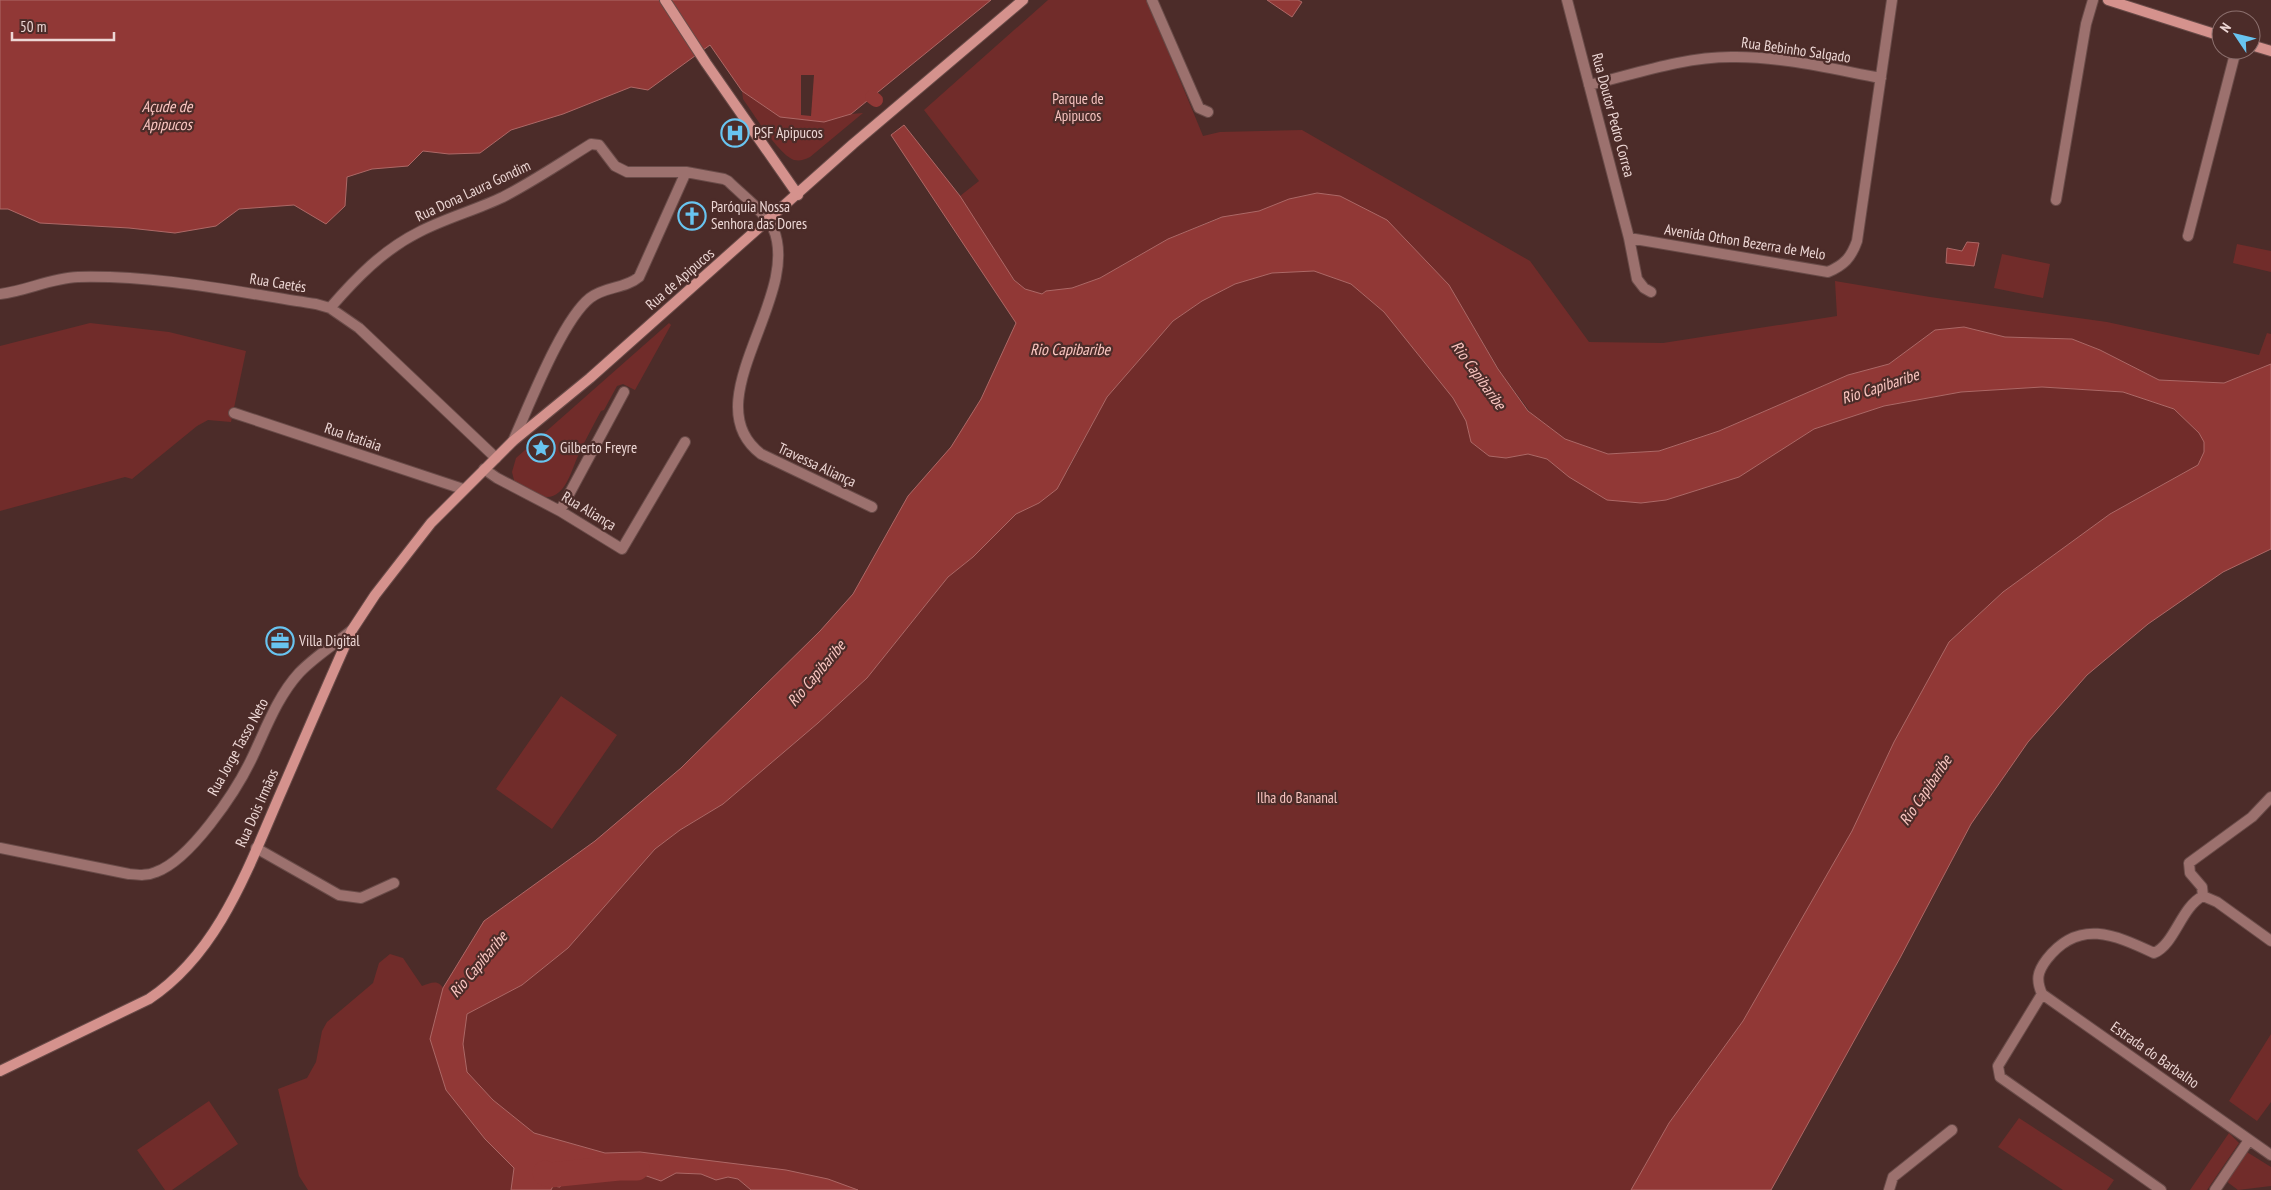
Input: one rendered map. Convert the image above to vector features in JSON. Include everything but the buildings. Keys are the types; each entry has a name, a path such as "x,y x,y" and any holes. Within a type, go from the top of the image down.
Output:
{"main road":[{"path":"665,0 706,63 798,195"},
{"name":"Rua de Apipucos","path":"471,481 513,441 590,378 798,195 853,144 1023,0"},
{"path":"2108,0 2211,33"},
{"name":"Rua Dois Irmãos","path":"0,1071 149,999 169,986 199,954 217,928 256,848 352,630 375,595 405,556 471,481"}],"street":[{"path":"1152,0 1199,108 1208,112"},
{"name":"Rua Doutor Pedro Correa","path":"1567,0 1638,279 1644,288 1651,292"},
{"name":"Avenida Othon Bezerra de Melo","path":"1629,238 1828,272 1844,265 1857,241 1892,0"},
{"path":"2056,200 2086,24 2093,0"},
{"name":"Rua Bebinho Salgado","path":"1589,84 1693,60 1730,56 1777,60 1881,78"},
{"path":"2188,236 2233,60"},
{"name":"Rua Dona Laura Gondim","path":"330,308 355,280 377,260 419,232 501,198 536,180 591,144 599,145 615,166 627,172 686,172 728,181 768,221"},
{"path":"513,441 553,353 582,304 602,291 629,283 639,277 686,172"},
{"name":"Travessa Aliança","path":"768,221 775,234 777,271 772,294 740,384 738,401 743,433 751,447 761,454 872,507"},
{"name":"Rua Caetés","path":"0,294 52,280 77,277 118,278 175,282 316,304 330,308 359,328 496,458"},
{"path":"560,511 624,392"},
{"name":"Rua Itatiaia","path":"234,413 463,489"},
{"name":"Rua Aliança","path":"484,469 497,478 560,511 622,549 685,442"},
{"name":"Rua Jorge Tasso Neto","path":"0,848 129,874 144,875 163,869 197,839 231,795 250,762 265,728 299,673 352,630"},
{"path":"2203,896 2202,887 2190,873 2189,863 2252,817 2271,797"},
{"path":"256,848 339,896 361,898 394,884"},
{"path":"2203,896 2224,907 2271,941"},
{"path":"2161,1190 2000,1077 1998,1066 2042,994 2037,983 2038,972 2054,950 2064,941 2102,934 2117,936 2154,954 2163,947 2194,903 2203,896"},
{"name":"Estrada do Barbalho","path":"2042,994 2271,1155"},
{"path":"1889,1188 1894,1177 1952,1130"},
{"path":"2215,1190 2249,1140"}],"green space":[{"name":"Parque de Apipucos","path":"1048,0 1147,0 1203,136 1220,132 1302,130 1530,261 1589,342 1663,343 1837,316 1835,281 1930,297 2107,322 2259,355 2267,333 2271,334 2271,364 2224,383 2159,380 2100,350 2072,339 2005,337 1964,327 1935,330 1889,364 1848,375 1719,431 1659,451 1608,454 1565,439 1531,413 1501,373 1449,285 1387,220 1340,196 1317,193 1289,199 1259,211 1218,218 1168,239 1100,278 1072,288 1046,291 1042,294 1030,291 1016,281 998,259 960,196 979,181 924,110"},
{"path":"742,91 780,117 824,122 851,114 863,113 810,157 794,160 781,150 767,133 743,99"},
{"path":"2237,244 2271,251 2271,272 2233,263"},
{"path":"2002,254 2050,264 2043,298 1994,288"},
{"name":"Ilha do Bananal","path":"1314,271 1351,284 1384,312 1453,398 1466,421 1471,442 1489,456 1506,458 1528,454 1547,459 1569,477 1641,503 1666,500 1739,477 1814,429 1884,406 1961,392 2042,387 2123,392 2174,409 2199,433 2204,442 2204,452 2198,465 2110,514 2003,592 1949,642 1894,742 1852,831 1743,1021 1669,1123 1631,1190 826,1190 690,1158 640,1152 605,1153 534,1133 493,1100 467,1072 463,1044 467,1014 522,985 568,948 655,849 680,830 723,804 818,723 867,678 948,577 973,557 1016,514 1039,503 1067,472 1107,397 1173,321 1202,301 1235,284 1272,273"},
{"path":"90,323 169,332 246,351 231,422 208,420 197,426 132,479 125,477 0,511 0,346"},
{"path":"669,323 671,325 635,390 623,384 617,386 583,444 564,487 554,496 543,497 515,484 512,472 516,458"},
{"path":"561,696 617,735 552,829 496,789"},
{"path":"390,954 403,958 422,986 439,983 443,988 430,1039 446,1090 485,1139 514,1168 511,1190 308,1190 299,1176 278,1089 307,1078 316,1062 322,1031 327,1022 373,983 379,963"},
{"path":"2271,1034 2271,1102 2257,1121 2229,1101"},
{"path":"209,1101 238,1144 172,1190 165,1190 137,1150"},
{"path":"2019,1118 2114,1180 2107,1190 2063,1190 1998,1147"},
{"path":"2229,1133 2239,1143 2207,1190 2190,1190"},
{"path":"2242,1149 2271,1167 2271,1186 2238,1190 2222,1178"},
{"path":"598,1166 606,1172 605,1178 626,1171 661,1181 676,1173 701,1174 716,1180 728,1177 738,1179 751,1190 551,1190 553,1186 560,1187 563,1181 572,1175"}],"water":[{"name":"Açude de Apipucos","path":"0,0 991,0 851,114 824,122 780,117 742,91 710,45 648,90 631,87 563,114 511,130 480,153 449,154 423,151 408,166 372,169 347,177 345,206 326,224 294,205 239,209 216,226 175,233 129,228 40,223 8,209 0,209"},
{"path":"1267,0 1298,0 1302,2 1292,17"},
{"path":"904,125 960,196 1014,280 1025,289 1042,294 1046,291 1072,288 1100,278 1168,239 1222,217 1259,211 1289,199 1317,193 1340,196 1387,220 1449,285 1498,369 1528,411 1565,439 1608,454 1659,451 1719,431 1848,375 1889,364 1935,330 1964,327 2005,337 2072,339 2100,350 2159,380 2224,383 2271,364 2271,549 2223,572 2148,624 2087,675 2028,742 1971,824 1900,958 1771,1190 1631,1190 1669,1123 1743,1021 1852,831 1894,742 1949,642 2003,592 2110,514 2198,465 2204,452 2204,442 2199,433 2174,409 2123,392 2042,387 1961,392 1884,406 1814,429 1739,477 1666,500 1641,503 1607,500 1569,477 1547,459 1528,454 1506,458 1489,456 1471,442 1466,421 1453,398 1384,312 1351,284 1314,271 1272,273 1235,284 1202,301 1173,321 1107,397 1057,489 1039,503 1016,514 973,557 948,577 867,678 818,723 723,804 680,830 655,849 568,948 522,985 467,1014 463,1044 467,1072 493,1100 534,1133 605,1153 640,1152 786,1170 828,1179 858,1190 751,1190 738,1179 728,1177 716,1180 701,1174 676,1173 661,1181 638,1173 620,1170 613,1177 605,1179 606,1172 598,1166 594,1166 587,1174 581,1170 572,1175 568,1180 563,1181 560,1187 553,1186 551,1190 511,1190 514,1168 485,1139 446,1090 430,1039 443,988 484,921 595,841 681,768 820,631 853,594 908,496 951,447 981,399 1016,323 891,135"},
{"path":"1967,242 1979,243 1974,266 1946,263 1947,248 1962,251"}],"pier":[{"path":"801,75 814,75 811,116 801,115"}],"waterway":[{"path":"872,97 876,100"},
{"name":"Rio Capibaribe","path":"545,1173 550,1175 637,1168"}],"place":[{"name":"PSF Apipucos","path":"735,133"},
{"name":"Paróquia Nossa Senhora das Dores","path":"692,216"},
{"name":"Gilberto Freyre","path":"541,448"},
{"name":"Villa Digital","path":"280,641"}]}
